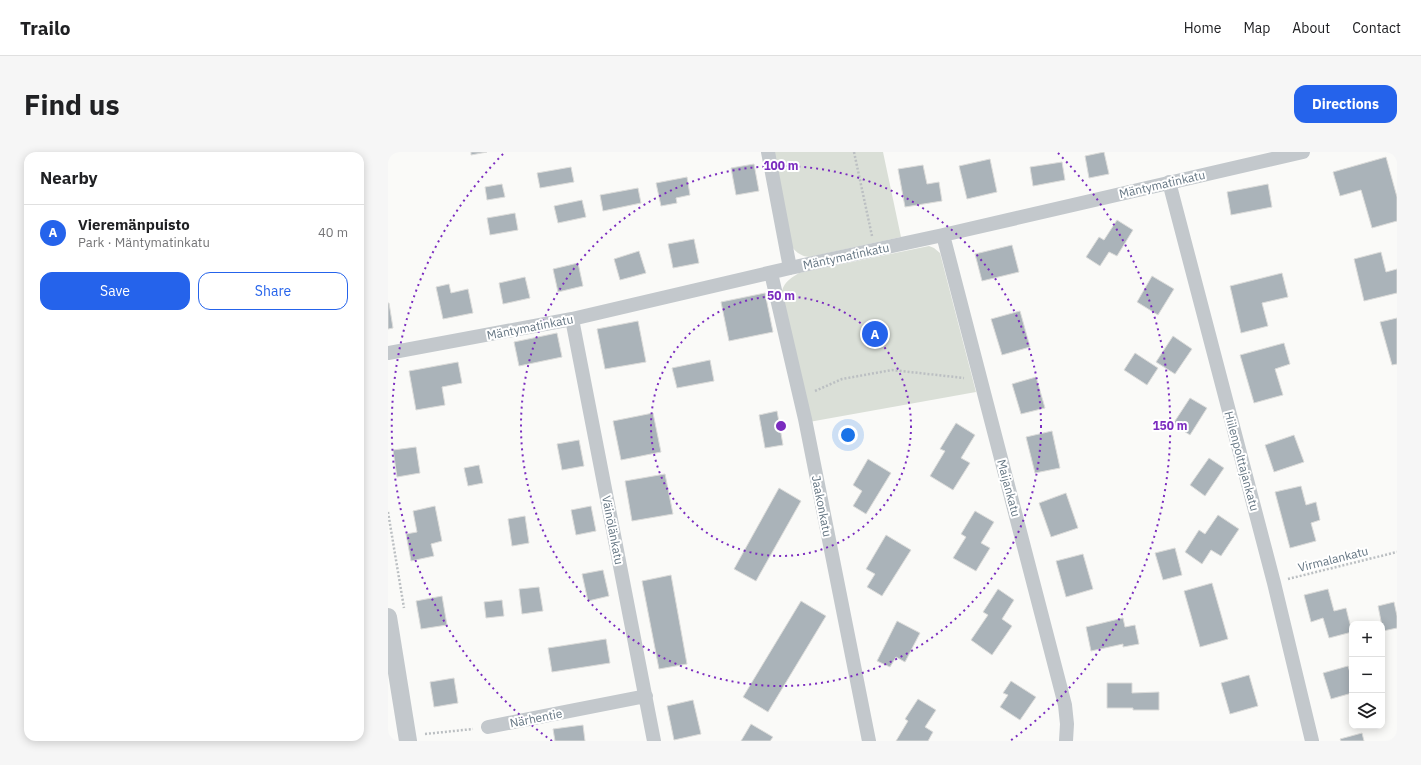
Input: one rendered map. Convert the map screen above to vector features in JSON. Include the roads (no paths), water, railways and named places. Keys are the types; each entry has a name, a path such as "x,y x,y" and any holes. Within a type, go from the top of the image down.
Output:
{"street":[{"path":"768,152 790,268"},
{"name":"Mäntymatinkatu","path":"388,353 572,319 1303,152"},
{"name":"Hiilenpolttajankatu","path":"1169,182 1274,583 1312,741"},
{"name":"Maijankatu","path":"943,235 1065,705 1067,724 1066,741"},
{"name":"Jaakonkatu","path":"771,273 800,398 869,741"},
{"name":"Väinölänkatu","path":"572,319 654,741"},
{"path":"388,617 408,741"},
{"name":"Närhentie","path":"488,727 646,696"}],"place":[{"name":"Vieremänpuisto","path":"875,334"}]}
